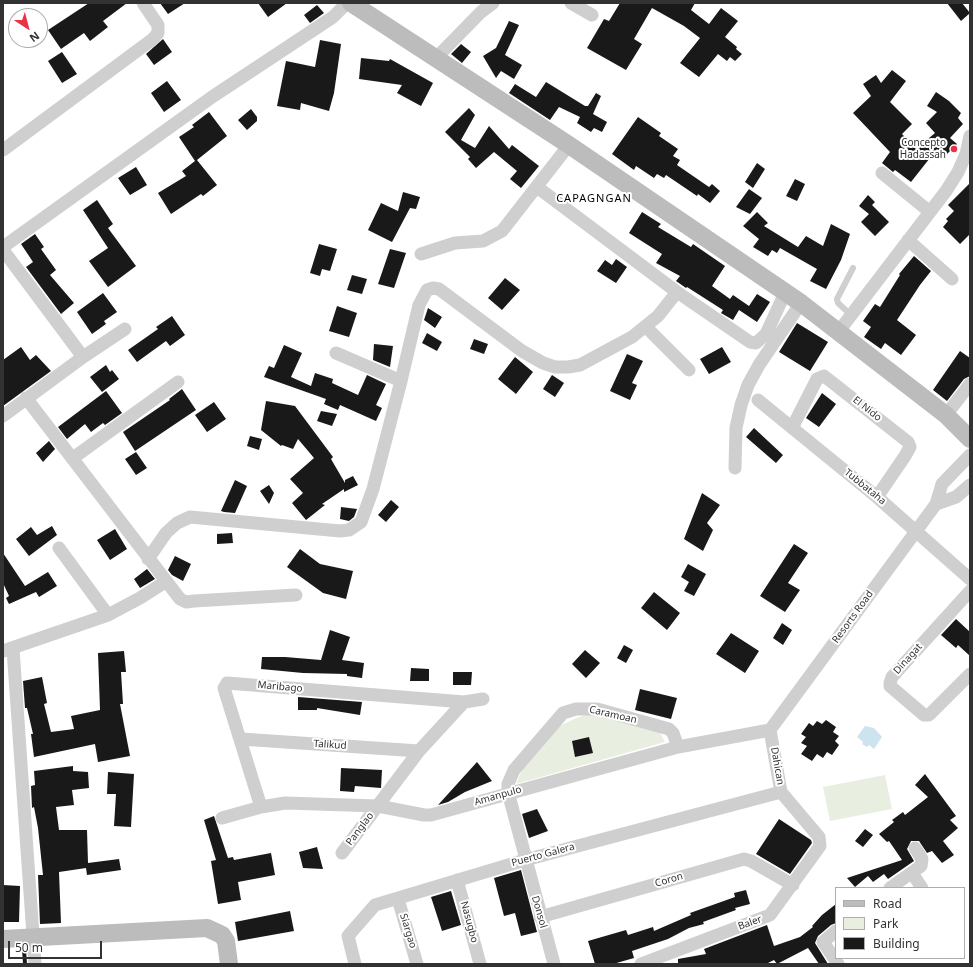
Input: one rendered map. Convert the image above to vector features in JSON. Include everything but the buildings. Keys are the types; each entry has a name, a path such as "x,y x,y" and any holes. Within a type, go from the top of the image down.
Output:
{"street":[{"path":"3,150 153,39 158,33 158,26 143,3"},
{"path":"83,357 3,248 212,97 333,17 347,3"},
{"path":"352,3 569,145 801,304 839,331 946,415 970,439"},
{"path":"436,57 481,12 493,3"},
{"path":"571,3 592,15"},
{"path":"839,331 930,212 958,172 968,156 970,136"},
{"path":"421,254 455,243 483,241 493,237 509,224 569,145"},
{"path":"882,174 930,212"},
{"path":"537,186 677,292 744,339 756,343 766,334 785,293"},
{"path":"908,240 952,279"},
{"path":"148,560 166,532 177,523 190,517 340,532 356,527 361,522 367,509 401,381 419,305 427,290 433,288 446,294 522,351 543,363 555,367 580,365 612,349 646,327 668,306 677,292"},
{"path":"735,468 736,428 740,404 748,385 759,366 801,304"},
{"path":"646,327 689,370"},
{"path":"3,416 83,357 126,329"},
{"path":"336,353 401,381"},
{"name":"El Nido","path":"792,428 817,379 824,376 908,442 910,447 905,456 877,496"},
{"path":"73,458 178,382"},
{"path":"946,415 970,384"},
{"path":"26,398 73,458 176,596 186,602 296,595"},
{"name":"Tubbataha","path":"758,400 877,496 970,579"},
{"name":"Resorts Road","path":"770,730 936,504 942,484 970,455"},
{"path":"936,504 956,497 970,486"},
{"path":"58,548 108,615"},
{"path":"35,964 8,650 108,615 140,598 165,582"},
{"name":"Dinagat","path":"970,591 892,677 890,686 924,715 929,715 934,712 970,674"},
{"name":"Maribago","path":"261,806 242,740 224,688 227,683 464,702 483,699"},
{"path":"378,806 419,751 464,702"},
{"name":"Caramoan","path":"508,792 508,784 514,770 563,713 576,709 597,710 669,729 673,733 678,747"},
{"name":"Amanpulo","path":"222,818 261,806 285,803 378,806 427,815 678,747 770,730"},
{"name":"Dahican","path":"770,730 781,792 819,837"},
{"name":"Talikud","path":"242,740 419,751"},
{"name":"Donsol","path":"508,792 540,917 554,964"},
{"name":"Puerto Galera","path":"355,964 348,936 373,906 525,860 781,792"},
{"name":"Panglao","path":"342,853 378,806"},
{"name":"Baler","path":"641,964 767,917 774,912 820,846 819,837"},
{"path":"891,887 921,866 923,862 921,855 915,848"},
{"name":"Coron","path":"540,917 744,859 751,861 793,885"},
{"path":"912,873 921,887"},
{"name":"Nasugbo","path":"457,880 480,964"},
{"name":"Siargao","path":"398,898 417,964"},
{"path":"3,939 207,928 222,935 226,941 229,964"},
{"path":"835,932 823,942 838,964"}],"lane":[{"path":"851,315 838,303 837,299 853,268"}],"green space":[{"path":"589,714 658,729 665,742 516,784 528,756 554,729 574,719"},
{"path":"885,775 892,809 830,821 823,787"}],"water":[{"path":"865,726 874,728 882,737 874,749 869,745 867,747 862,744 863,742 857,737"}],"place":[{"name":"Concepto Hadassah","path":"954,149"}],"district":[{"name":"CAPAGNGAN","path":"594,199"}]}
